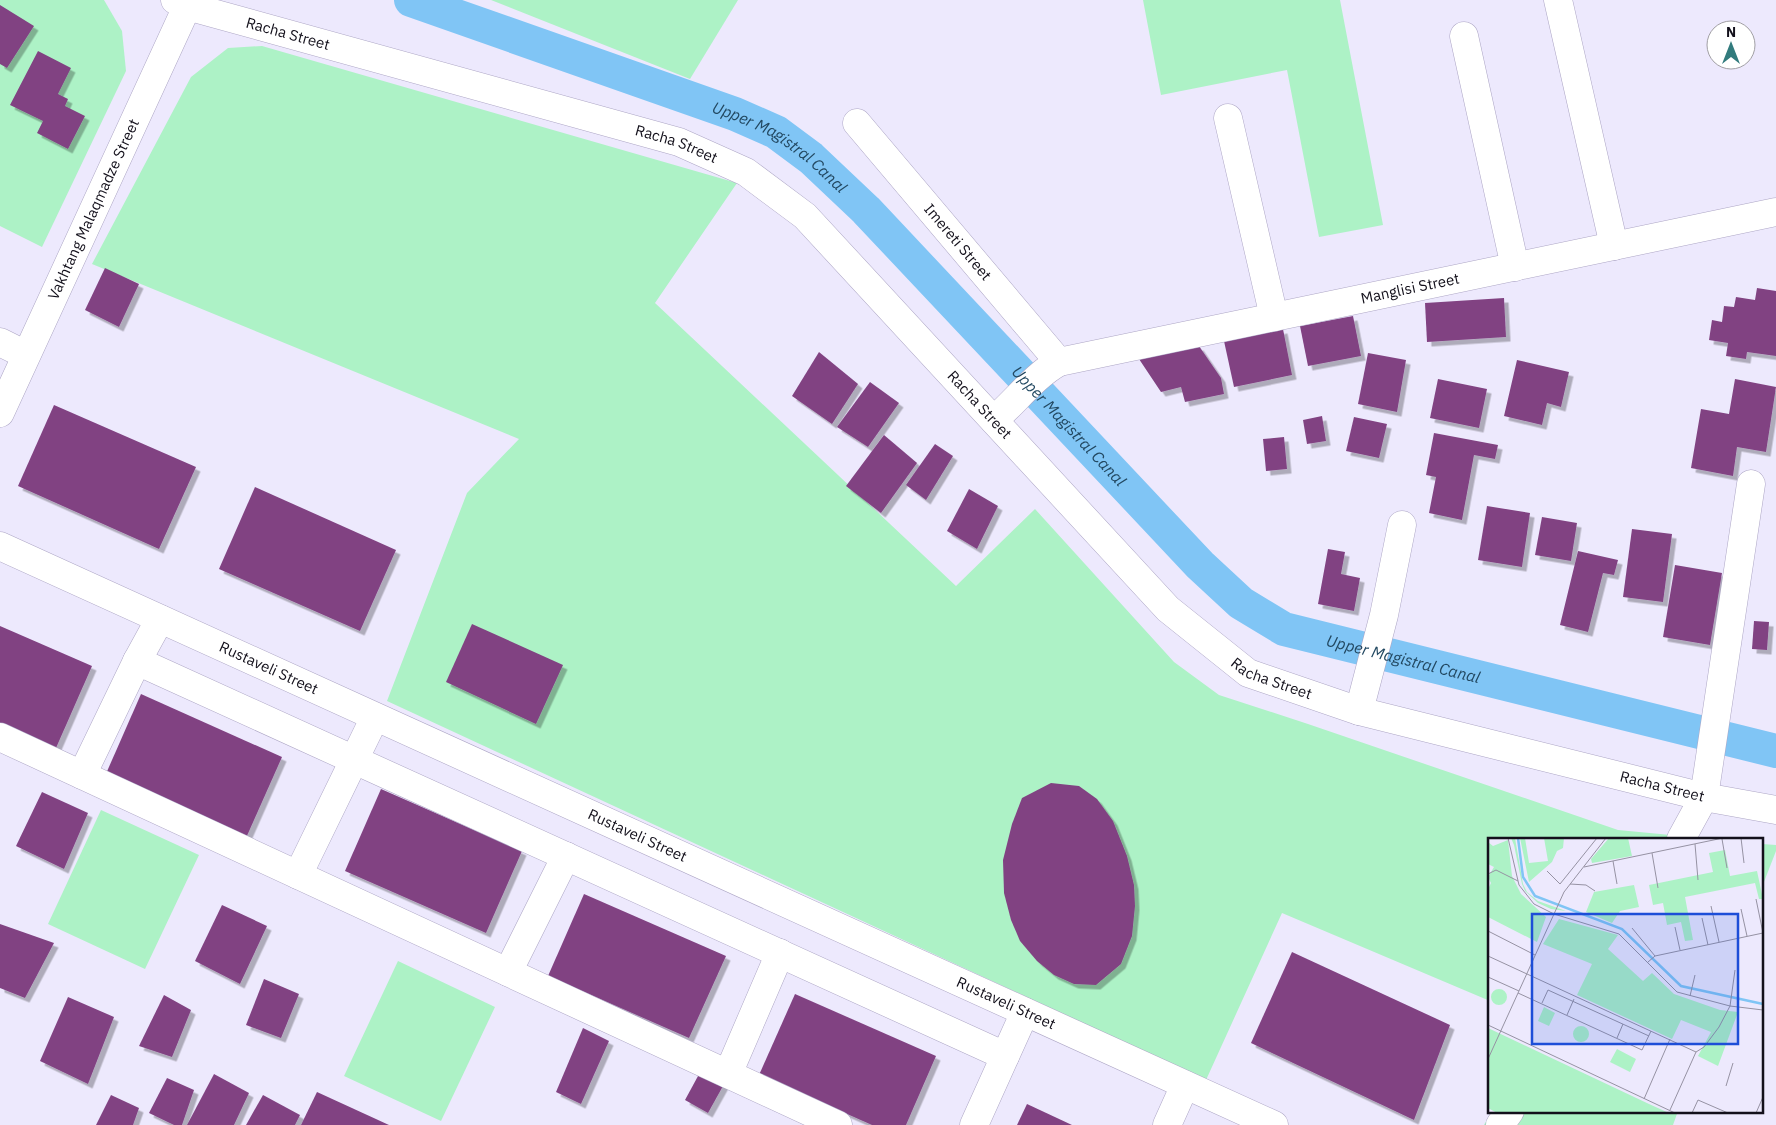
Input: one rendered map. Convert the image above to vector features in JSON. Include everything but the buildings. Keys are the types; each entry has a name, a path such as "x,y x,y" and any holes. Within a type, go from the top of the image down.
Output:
{"street":[{"path":"1558,0 1614,246"},
{"name":"Vakhtang Malaqmadze Street","path":"0,413 184,2"},
{"name":"Racha Street","path":"184,2 679,142 746,172 805,216 1003,413 1168,609 1248,673 1360,711 1704,797 1776,810"},
{"path":"1464,36 1515,267"},
{"path":"1228,118 1274,317"},
{"name":"Imereti Street","path":"857,123 1052,366"},
{"name":"Manglisi Street","path":"1052,366 1274,317 1776,212"},
{"path":"0,342 26,355"},
{"path":"1003,413 1052,366"},
{"path":"1682,838 1704,797 1750,484"},
{"path":"1360,711 1384,615 1402,525"},
{"name":"Rustaveli Street","path":"0,546 1274,1125"},
{"path":"82,775 137,661 160,619"},
{"path":"137,661 1005,1056"},
{"path":"298,875 375,716"},
{"path":"0,737 838,1125"},
{"path":"508,972 566,856"},
{"path":"728,1074 780,954"},
{"path":"974,1125 1025,1012"},
{"path":"1167,1125 1185,1085"},
{"path":"1500,1125 1509,1112"}],"green space":[{"path":"0,0 104,0 122,31 126,71 42,247 0,226"},
{"path":"491,0 738,0 690,79"},
{"path":"1143,0 1340,0 1383,225 1319,237 1287,70 1161,95"},
{"path":"262,46 737,183 655,303 956,586 1035,509 1174,662 1219,695 1618,830 1702,838 1488,838 1488,1000 1282,913 1206,1080 387,701 467,493 519,439 92,264 191,77 228,48"},
{"path":"101,810 199,855 145,969 48,924"},
{"path":"1764,844 1776,845 1776,851 1764,882"},
{"path":"398,961 495,1007 441,1121 344,1076"},
{"path":"1491,1112 1678,1112 1673,1125 1484,1125"}],"waterway":[{"name":"Upper Magistral Canal","path":"411,0 735,114 776,132 811,158 866,210 1200,565 1241,603 1284,629 1776,751"}]}
